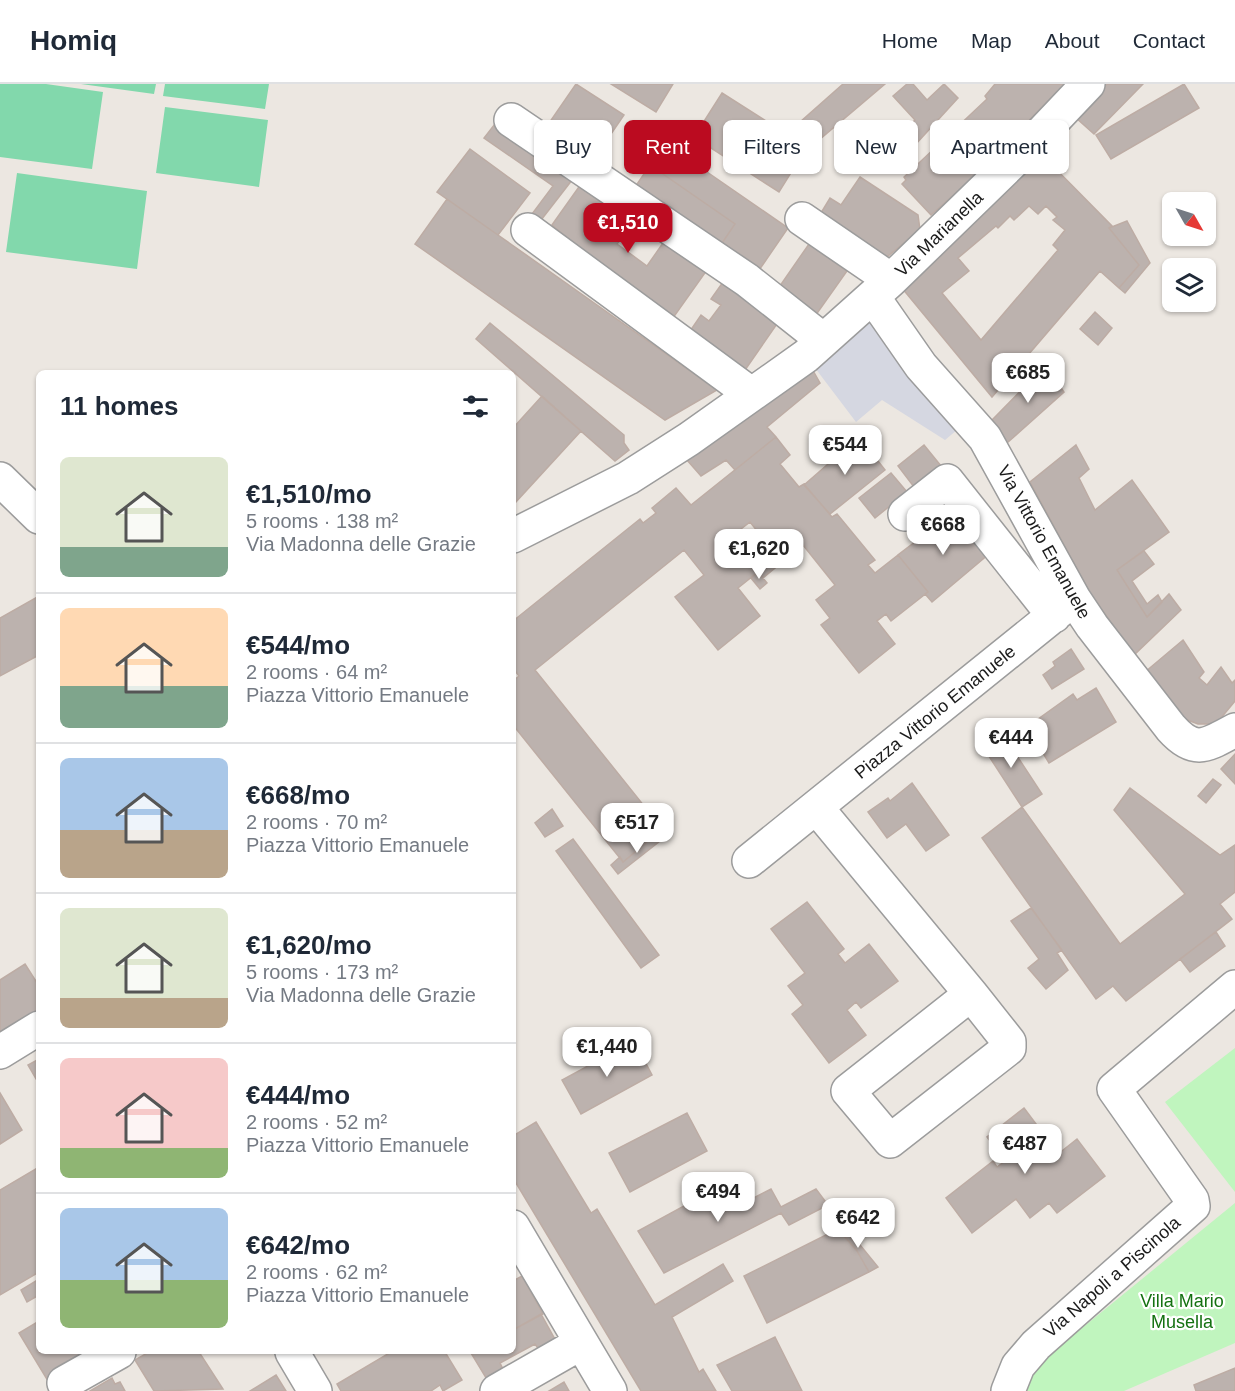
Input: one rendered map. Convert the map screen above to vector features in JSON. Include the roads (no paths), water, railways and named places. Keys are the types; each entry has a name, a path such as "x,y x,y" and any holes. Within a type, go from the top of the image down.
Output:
{"street":[{"name":"Via Marianella","path":"802,219 882,288 1031,144 1088,84"},
{"path":"511,120 747,280 823,340"},
{"path":"528,230 751,394"},
{"path":"516,534 628,478 689,440 806,356 882,288"},
{"name":"Via Vittorio Emanuele","path":"882,288 921,366 985,438 1064,608 1092,626 1181,740 1194,745 1207,745 1235,730"},
{"path":"0,479 36,514"},
{"path":"905,514 947,481 1064,608"},
{"name":"Piazza Vittorio Emanuele","path":"749,861 1064,608"},
{"path":"816,807 970,994 1009,1042 1009,1048 890,1141 848,1091 970,994"},
{"name":"Via Napoli a Piscinola","path":"1008,1391 1018,1366 1036,1345 1193,1206 1192,1200 1114,1089 1235,987"},
{"path":"0,1052 36,1030"},
{"path":"516,1232 610,1391"},
{"path":"496,1391 581,1343"},
{"path":"64,1383 115,1354"},
{"path":"293,1354 315,1391"}],"park label":[{"name":"Villa Mario Musella","path":"1182,1311"}]}
